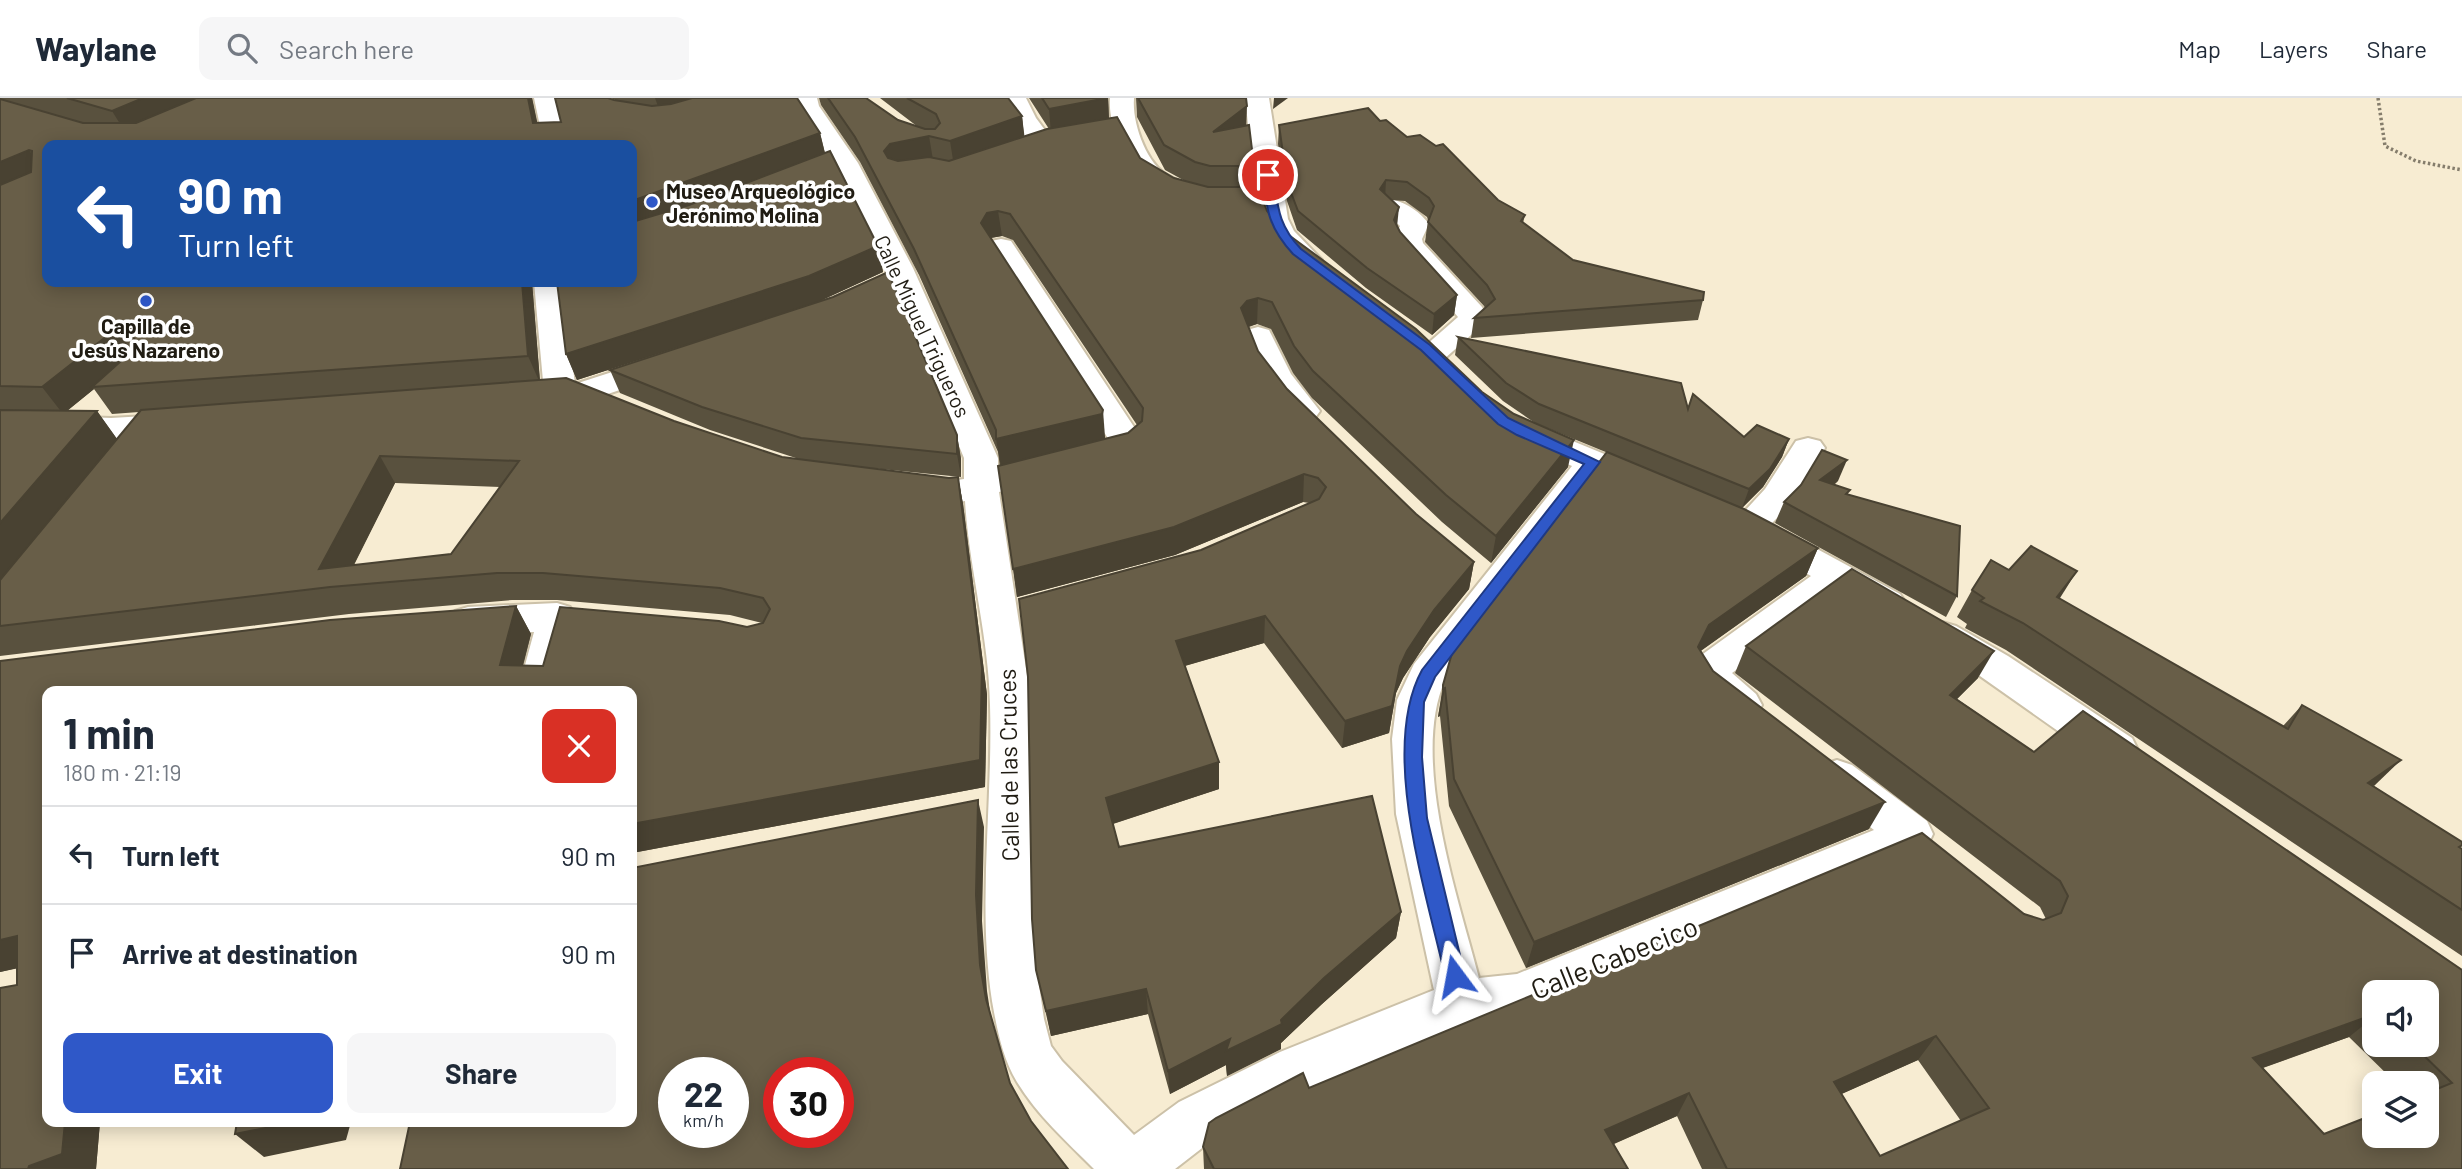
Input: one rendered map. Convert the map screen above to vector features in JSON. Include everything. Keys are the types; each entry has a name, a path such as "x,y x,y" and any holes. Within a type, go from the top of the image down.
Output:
{"street":[{"path":"546,98 555,140"},
{"name":"Calle Miguel Trigueros","path":"805,98 835,166 892,281 975,439 981,458 980,487"},
{"path":"1014,98 1026,121 1044,145"},
{"path":"1122,98 1114,131 1153,177 1196,199"},
{"path":"1257,98 1259,202 1282,235 1335,281"},
{"path":"1018,154 1069,139"},
{"path":"1394,208 1415,224 1408,239 1410,245 1472,313 1474,319 1433,356"},
{"path":"876,483 955,492 1117,451 1127,442 1001,247"},
{"path":"548,287 559,392"},
{"path":"1258,336 1284,389 1327,433"},
{"path":"559,392 685,358"},
{"path":"559,392 631,412"},
{"path":"72,427 111,396"},
{"path":"1496,416 1522,432 1681,499"},
{"path":"0,424 149,426 212,421"},
{"path":"124,457 149,426"},
{"path":"1808,448 1778,497 1734,521 1838,575 1994,666 2141,765"},
{"path":"1461,1002 1418,818 1413,737 1416,702 1428,674 1482,576 1593,462"},
{"name":"Calle de las Cruces","path":"980,487 1013,613 1010,697 988,806 1026,1044 1037,1070 1131,1169"},
{"name":"Calle Cabecico","path":"1131,1169 1197,1120 1269,1082 1461,1002 1519,996 1926,846 1718,686 1710,670 1838,575"},
{"path":"435,623 512,617 571,618 540,686"}],"path":[{"path":"2378,98 2385,146 2416,161 2462,170"}],"building":[{"path":"67,98 143,98 112,111"},
{"path":"196,98 528,98 533,123 561,122 555,98 608,98 652,106 692,98 797,98 820,133 637,199 637,140 42,140 42,287 522,287 528,356 92,387 139,345 132,336 120,334 107,336 42,387 0,386 0,185 31,172 32,151 0,162 0,99 83,123 136,123"},
{"path":"828,98 866,98 898,120 925,129 935,129 940,123 936,114 907,98 1008,98 1022,116 950,141 929,136 890,144 884,151 888,158 898,161 929,157 949,161 1047,129 1117,117 1140,158 1174,178 1208,187 1258,187 1267,211 1286,233 1416,329 1482,392 1514,414 1574,440 1496,536 1446,495 1313,371 1294,346 1272,302 1258,298 1247,301 1241,308 1258,351 1287,389 1416,514 1474,562 1434,610 1407,651 1400,666 1392,706 1345,721 1265,616 1176,641 1219,762 1106,798 1119,847 1372,796 1401,912 1324,978 1281,1020 1282,1024 1226,1051 1230,1039 1168,1071 1146,989 1046,1011 1036,970 1032,919 1028,677 1019,599 1201,550 1319,499 1326,487 1318,478 1304,474 1174,527 1013,569 998,466 1128,433 1142,421 1143,408 1010,214 998,211 987,213 981,223 1103,410 1102,414 996,439 996,430 914,249 855,137"},
{"path":"1042,98 1107,98 1049,109"},
{"path":"1138,98 1246,98 1247,106 1213,132 1249,125 1254,166 1210,166 1195,162 1164,145"},
{"path":"1368,108 1380,121 1386,120 1407,137 1420,135 1436,146 1443,144 1498,200 1525,215 1521,221 1573,260 1704,292 1703,300 1474,318 1495,299 1487,285 1428,222 1434,206 1429,198 1407,182 1386,180 1380,189 1399,207 1394,220 1400,232 1457,295 1434,314 1367,268 1298,211 1287,182 1279,125"},
{"path":"830,151 878,246 809,276 566,354 558,287 637,287 637,221 689,205"},
{"path":"888,272 957,435 957,454 801,438 702,407 610,370 833,297"},
{"path":"1458,337 1681,383 1688,409 1693,394 1744,437 1757,425 1789,439 1770,469 1749,489 1539,404 1506,383"},
{"path":"566,378 674,421 782,457 958,477 982,668 980,760 637,823 637,686 42,686 42,1127 65,1127 62,1154 29,1166 28,1169 0,1169 0,988 17,985 17,936 0,940 0,661 330,620 516,606 500,665 543,666 560,607 719,621 747,627 763,623 770,609 763,598 720,588 543,573 497,573 330,587 0,626 0,580 141,410","holes":["380,456 519,461 451,554 319,569"]},
{"path":"0,410 97,411 0,523"},
{"path":"1822,450 1847,460 1820,480 1850,490 1846,494 1960,526 1957,596 1784,502 1801,485"},
{"path":"1607,452 1744,509 1818,548 1709,625 1698,647 1713,671 1885,802 1534,942 1454,779 1443,685 1452,653"},
{"path":"2031,546 2077,571 2057,597 2288,729 2302,705 2401,760 2368,783 2462,842 2459,847 2462,849 2462,910 2023,623 1980,601 1984,598 1972,590 1991,560 2009,570"},
{"path":"1852,569 1994,651 1950,695 2034,752 2083,711 2462,970 2462,1169 1727,1169 1689,1093 1605,1130 1628,1169 1214,1169 1203,1147 1209,1123 1303,1073 1309,1088 1922,833 2024,914 2043,920 2061,913 2068,896 2060,881 1746,646","holes":["2362,980 2439,980 2439,1057 2425,1057 2452,1083 2439,1088 2439,1148 2362,1148 2362,1119 2324,1134 2253,1058 2362,1019","1936,1036 1989,1108 1880,1156 1834,1082"]},
{"path":"978,800 976,895 980,965 986,999 1010,1083 1031,1121 1068,1169 400,1169 409,1127 637,1127 637,867"},
{"path":"236,1127 271,1127 235,1134"}],"place":[{"name":"Museo Arqueológico Jerónimo Molina","path":"652,202"},
{"name":"Capilla de Jesús Nazareno","path":"146,301"}],"route":[{"path":"1268,175 1274,219 1282,235 1297,251 1426,348 1503,421 1522,432 1593,462 1428,674 1416,702 1413,757 1418,818 1455,976"}]}
